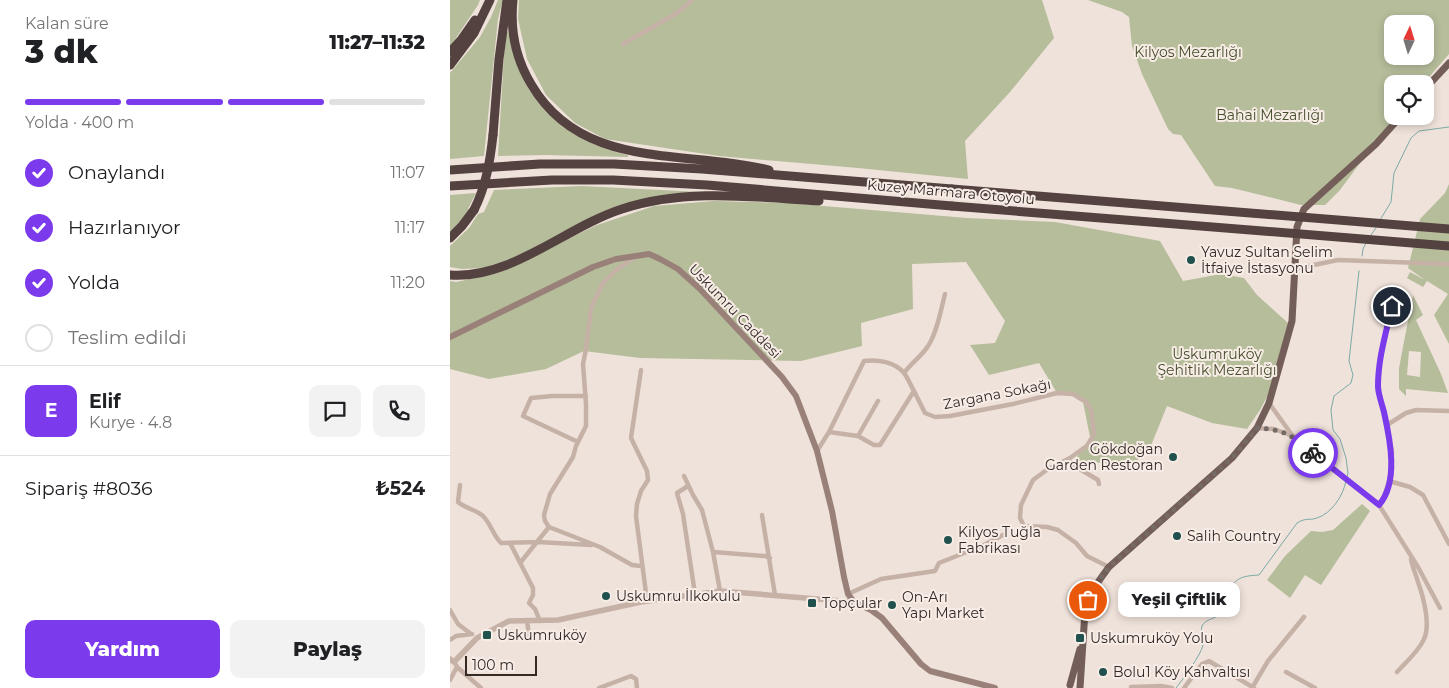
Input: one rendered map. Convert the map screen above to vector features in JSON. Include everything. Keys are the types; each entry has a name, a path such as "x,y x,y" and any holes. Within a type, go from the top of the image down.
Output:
{"highway":[{"path":"450,52 471,26 486,0"},
{"path":"450,66 474,33 490,0"},
{"path":"450,238 474,210 482,194 487,177 507,0"},
{"path":"513,0 512,14 518,57 535,91 550,110 575,130 590,138 624,150 757,167 794,176"},
{"name":"Kuzey Marmara Otoyolu","path":"450,170 540,164 648,165 1449,229"},
{"name":"Kuzey Marmara Otoyolu","path":"450,186 560,180 613,180 707,185 1449,246"},
{"path":"450,276 473,275 504,266 598,218 623,208 652,201 696,196 826,201 867,199"}],"main road":[{"path":"1434,79 1449,63"},
{"path":"1066,687 1075,685 1079,688 1085,611 1094,587 1109,567 1232,458 1257,428 1269,404 1292,321 1297,227 1304,209 1376,144 1393,125"},
{"name":"Uskumru Caddesi","path":"450,337 594,267 616,259 638,255 649,254 660,258 678,270 700,289 782,377 796,396 817,451 827,490 848,594 854,602"},
{"path":"854,602 882,618 921,664 930,671 995,688"},
{"path":"1066,687 1082,647"}],"street":[{"path":"623,44 677,13 692,0"},
{"path":"638,255 616,270 603,283 592,308 583,364 586,426 578,442 574,457 550,494 544,515 549,527 597,546 632,565 641,566"},
{"path":"1294,269 1338,260 1449,264"},
{"path":"1379,505 1384,500 1389,481 1392,452 1378,388 1380,356 1397,288"},
{"path":"817,451 829,432 864,361 874,360 892,364 904,373 932,340 946,294"},
{"path":"641,370 631,438 647,470 648,480 641,490 636,516 646,601"},
{"name":"Zargana Sokağı","path":"904,373 926,413 935,417 950,416 1057,393 1073,394 1086,402 1092,410 1094,434 1088,445 1033,480 1021,505 1020,518 1024,526 1047,527 1058,530 1076,543 1087,556 1109,567"},
{"path":"829,432 858,436 874,446 880,445 914,391"},
{"path":"578,442 523,416 531,398 586,396"},
{"path":"858,436 878,401"},
{"path":"1269,404 1292,435 1379,505 1418,567 1440,608"},
{"path":"1387,425 1406,413 1416,410 1449,410"},
{"path":"1257,428 1274,429 1292,435"},
{"path":"1068,459 1073,465 1098,480 1099,484"},
{"path":"684,476 702,510 713,552 720,591"},
{"path":"1389,481 1410,486 1423,495 1449,544"},
{"path":"460,485 458,502 465,508 482,514 501,543 538,542 597,546"},
{"path":"688,486 677,493 695,594"},
{"path":"762,515 776,595"},
{"path":"520,563 549,527"},
{"path":"848,594 881,579 935,571 939,563 966,553 1005,534"},
{"path":"510,543 534,591 529,603 536,610 540,621"},
{"path":"713,552 766,556 770,558"},
{"path":"1397,672 1425,638 1427,622 1411,558"},
{"path":"450,680 454,663 477,638 509,622 558,620 646,601 720,591 854,602"},
{"path":"450,610 458,624 477,638"},
{"path":"1184,688 1202,664 1208,661 1253,688 1268,660 1304,617"},
{"path":"527,620 529,636"},
{"path":"450,640 456,636 471,634"},
{"path":"454,663 481,688"},
{"path":"1286,672 1315,688"},
{"path":"599,688 632,676 636,679 637,688"},
{"path":"1131,687 1161,686 1172,688"}],"green space":[{"path":"450,0 480,0 450,45"},
{"path":"498,0 503,0 498,19 484,156 450,159 450,73 480,37"},
{"path":"519,0 1042,0 1054,38 1010,92 965,141 968,179 719,156 605,139 575,123 546,95 527,59 518,19"},
{"path":"1088,0 1449,0 1449,54 1431,75 1384,75 1384,125 1388,125 1340,190 1325,205 1301,205 1232,188 1215,186 1181,135 1173,134 1168,129 1142,74 1132,46 1129,17 1122,12"},
{"path":"509,31 514,56 523,77 534,97 548,113 564,127 583,139 628,155 628,157 498,156 504,54 506,32"},
{"path":"1449,184 1449,344 1434,315 1448,294 1427,281 1423,287 1407,278 1410,272 1425,280 1408,268 1420,219 1445,193"},
{"path":"582,186 701,192 679,195 582,222 528,251 483,268 462,269 450,267 450,246 469,228 478,214 484,212 494,190"},
{"path":"476,193 469,210 450,234 450,195"},
{"name":"Uskumruköy Şehitlik Mezarlığı","path":"713,201 788,203 967,218 1055,222 1160,241 1183,281 1221,274 1244,278 1257,295 1288,323 1269,393 1247,429 1212,423 1167,406 1150,448 1132,465 1074,461 1090,437 1082,397 1057,393 1039,363 989,375 970,345 995,343 1005,321 966,262 912,264 913,309 861,323 862,346 801,361 640,358 584,351 546,369 489,379 450,369 450,281 456,282 495,274 597,225 654,206"},
{"path":"1413,295 1423,315 1416,320 1448,393 1406,389 1406,396 1399,389 1399,368","holes":["1409,351 1421,352 1420,377 1407,375"]},
{"path":"1362,504 1370,511 1321,585 1305,575 1290,598 1267,580 1285,556 1311,531 1333,530"}],"waterway":[{"path":"1380,220 1391,202 1394,173 1411,138 1419,131 1449,127"},
{"path":"1371,235 1376,228"},
{"path":"1362,256 1366,243"},
{"path":"1347,477 1346,458 1340,439 1333,430 1331,410 1334,396 1351,383 1353,375 1349,361 1359,271"},
{"path":"1176,688 1202,649 1201,633 1203,624 1219,615 1226,605 1234,583 1246,576 1259,575 1297,523 1322,516 1332,508 1339,498 1346,481"}],"way so far":[{"path":"1088,600 1094,587 1109,567 1232,458 1257,428 1274,429 1292,435 1313,453"}],"place":[{"name":"Yavuz Sultan Selim İtfaiye İstasyonu","path":"1191,260"},
{"name":"Gökdoğan Garden Restoran","path":"1173,457"},
{"name":"Salih Country","path":"1177,536"},
{"name":"Kilyos Tuğla Fabrikası","path":"948,540"},
{"name":"Uskumru İlkokulu","path":"606,596"},
{"name":"Yeşil Çiftlik","path":"1088,600"},
{"name":"Topçular","path":"812,603"},
{"name":"On-Arı Yapı Market","path":"892,605"},
{"name":"Uskumruköy","path":"487,635"},
{"name":"Uskumruköy Yolu","path":"1080,638"},
{"name":"Bolu1 Köy Kahvaltısı","path":"1103,672"}],"route":[{"path":"1313,453 1379,505 1384,500 1390,478 1392,452 1378,388 1380,356 1392,306"}],"park label":[{"name":"Kilyos Mezarlığı","path":"1188,52"},
{"name":"Bahai Mezarlığı","path":"1270,115"}]}
